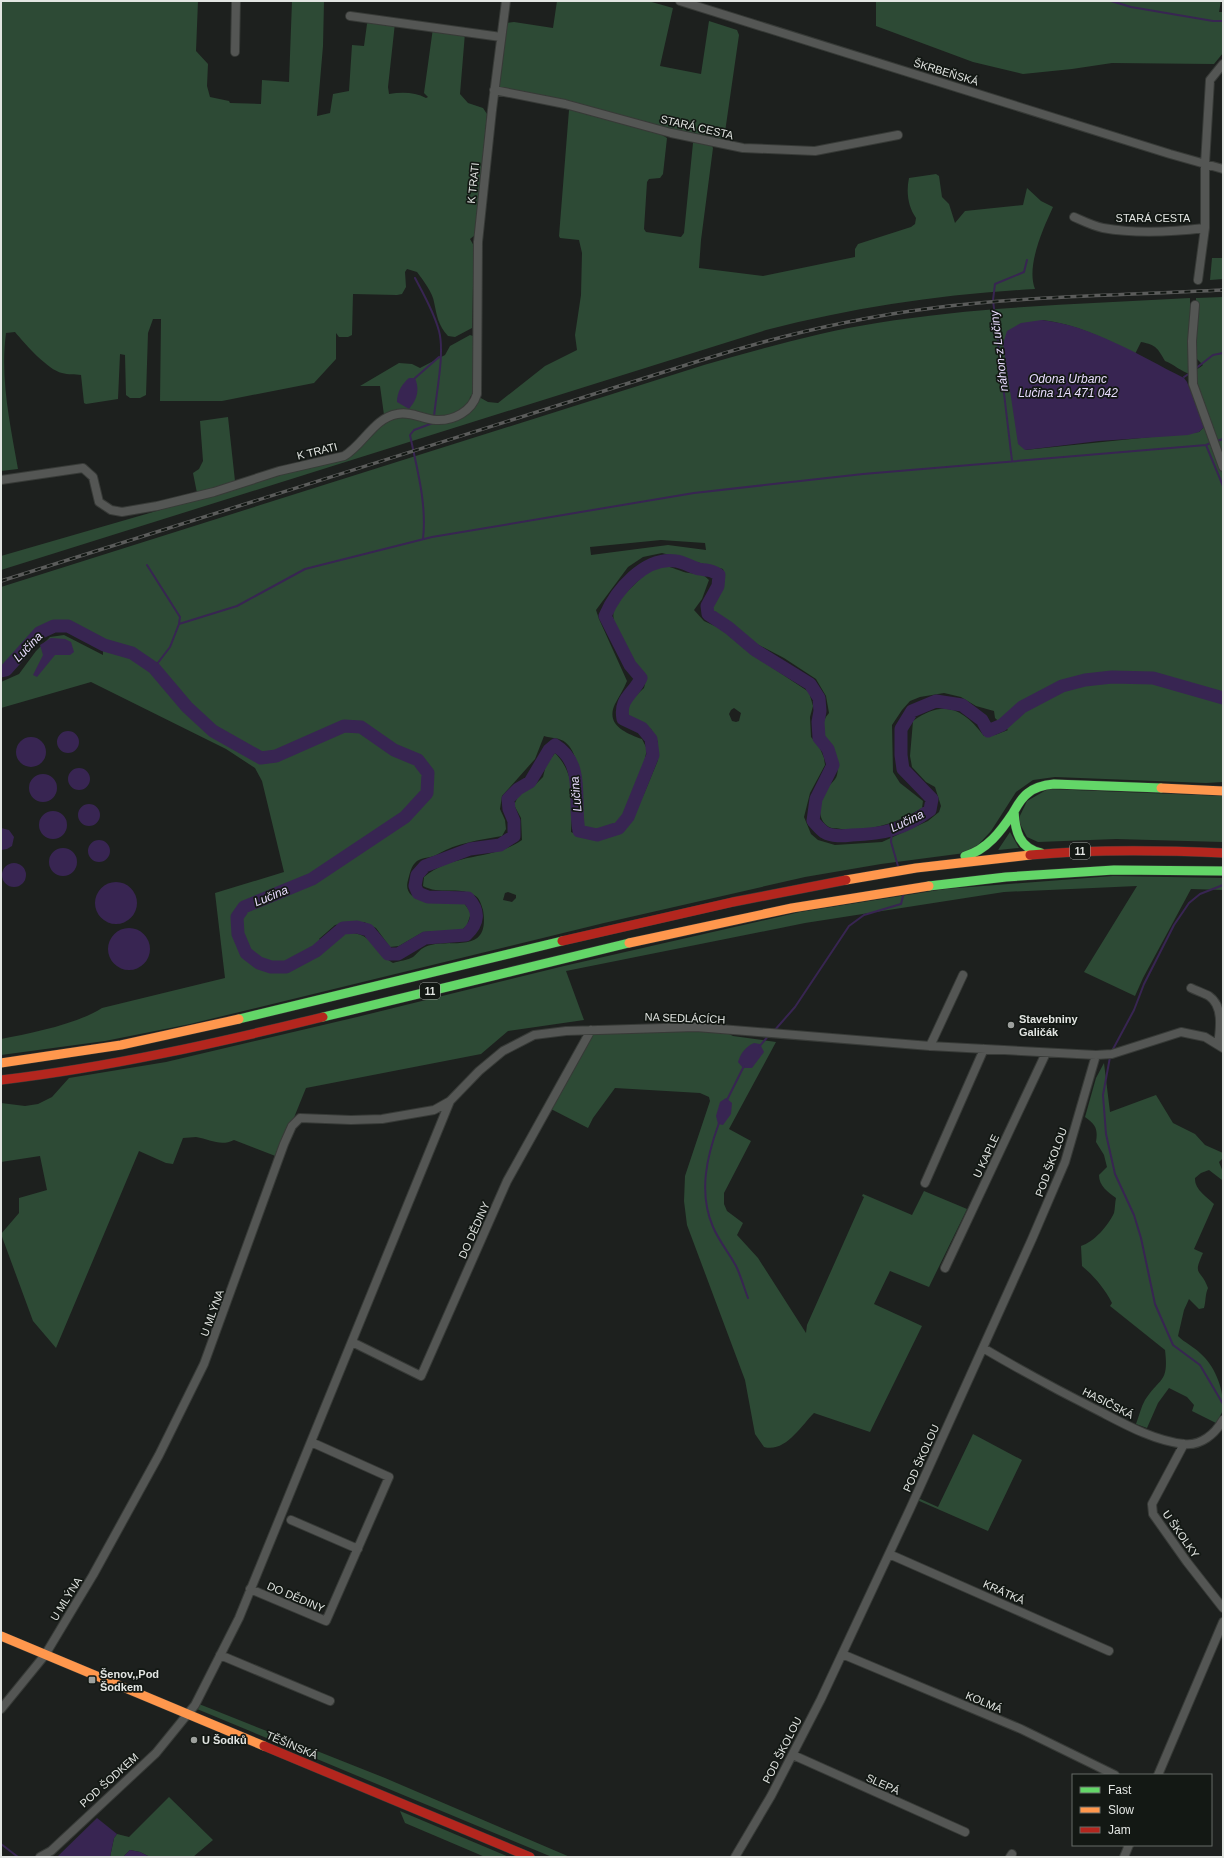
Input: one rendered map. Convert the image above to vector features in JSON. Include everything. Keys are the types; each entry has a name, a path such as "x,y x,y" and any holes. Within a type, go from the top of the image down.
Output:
{"main road":[{"path":"938,864 945,859 970,856 982,850 1014,811 1021,799 1031,790 1041,786 1054,784 1223,791"},
{"path":"1014,811 1016,834 1024,846 1040,853 1060,852"},
{"name":"11","path":"1,1063 60,1056 145,1041 641,922 810,886 938,864 1060,852 1137,850 1223,853"},
{"name":"11","path":"1,1080 78,1070 147,1058 299,1023 646,938 850,896 939,883 1046,872 1143,869 1223,871"},
{"name":"TĚŠÍNSKÁ","path":"1,1636 530,1857"}],"street":[{"path":"235,52 236,1"},
{"name":"K TRATI","path":"1,480 83,468 93,477 99,502 111,510 122,512 193,497 279,472 344,456 352,451 379,423 396,414 416,414 436,420 452,418 469,409 474,404 477,394 478,242 494,90 506,1"},
{"name":"ŠKRBEŇSKÁ","path":"680,1 1223,169"},
{"path":"350,16 501,37"},
{"path":"1205,228 1205,164 1210,80 1223,64"},
{"name":"STARÁ CESTA","path":"494,90 565,104 671,133 743,148 815,151 898,135"},
{"name":"STARÁ CESTA","path":"1074,217 1102,228 1128,231 1184,231 1205,228 1198,280"},
{"path":"1195,305 1192,341 1193,384 1223,467"},
{"path":"930,1046 963,975"},
{"path":"1191,988 1210,997 1215,1003 1219,1012 1221,1047"},
{"name":"NA SEDLÁCÍCH","path":"459,1092 479,1071 503,1051 534,1035 591,1030 696,1027 930,1046 1096,1055 1111,1054 1181,1032 1205,1037 1221,1047"},
{"name":"DO DĚDINY","path":"352,1342 421,1376 507,1181 591,1030"},
{"path":"925,1183 984,1049"},
{"name":"U KAPLE","path":"946,1268 1046,1053"},
{"name":"POD ŠKOLOU","path":"736,1857 793,1756 842,1654 1032,1239 1065,1162 1096,1055"},
{"name":"U MLÝNA","path":"1,1709 45,1654 97,1569 159,1455 204,1364 292,1126 300,1118 351,1120 382,1119 434,1110 450,1101 459,1092"},
{"name":"DO DĚDINY","path":"188,1714 195,1705 220,1655 250,1589 450,1101"},
{"name":"HASIČSKÁ","path":"983,1348 1039,1381 1136,1430 1184,1444 1202,1442 1217,1430 1223,1420"},
{"name":"DO DĚDINY","path":"250,1589 326,1621 389,1477 311,1442"},
{"name":"U ŠKOLKY","path":"1184,1444 1152,1504 1153,1514 1187,1562 1223,1608"},
{"path":"291,1520 358,1549"},
{"name":"KRÁTKÁ","path":"889,1554 1109,1651"},
{"path":"1158,1774 1223,1622"},
{"name":"KOLMÁ","path":"842,1654 1021,1729 1113,1774"},
{"path":"220,1655 330,1701"},
{"name":"POD ŠODKEM","path":"40,1857 51,1851 156,1753 188,1714"},
{"name":"SLEPÁ","path":"793,1756 965,1832"},
{"path":"1124,1857 1129,1846"}],"green space":[{"path":"1,1 198,1 196,51 208,64 207,86 210,97 229,101 230,103 261,104 262,80 289,82 292,1 324,1 323,46 317,116 330,113 333,94 349,91 352,45 364,46 367,24 370,19 395,23 388,87 389,94 408,93 426,98 428,97 424,93 433,28 465,33 460,94 468,103 483,108 487,114 475,235 470,239 474,246 472,328 455,337 448,336 440,324 432,295 417,272 407,269 405,272 406,287 402,294 353,294 352,335 348,337 339,337 336,333 336,359 314,383 222,401 160,401 161,319 153,319 148,333 146,395 140,398 130,398 126,395 125,355 120,354 118,399 86,404 84,403 81,375 67,374 56,371 37,356 15,332 6,333 4,350 5,384 18,469 1,471"},
{"path":"557,1 648,1 673,8 660,66 701,74 709,21 737,30 739,35 723,141 498,87 506,23 514,22 553,28"},
{"path":"876,1 1221,1 1219,12 1223,12 1223,53 1214,64 1112,63 1023,74 973,62 876,26"},
{"path":"569,110 577,110 657,132 667,138 663,174 660,178 649,179 647,182 644,229 646,232 681,237 684,233 693,143 696,141 712,146 713,148 701,240 699,268 763,276 855,257 855,249 858,244 911,227 915,224 916,218 913,214 908,199 909,178 936,174 939,176 942,197 949,204 955,223 965,211 1023,205 1027,188 1041,201 1053,207 1034,259 1033,280 1035,289 967,294 866,308 766,330 1,570 1,556 160,510 160,507 280,473 342,459 391,418 401,416 446,422 479,397 488,402 498,403 545,366 577,350 575,335 581,295 582,253 579,240 560,238 559,236"},
{"path":"1212,258 1223,258 1223,279 1210,280"},
{"path":"1223,297 1223,461 1198,392 1195,372 1203,365 1195,357 1196,298"},
{"path":"1190,298 1190,374 1165,361 1154,346 1141,342 1135,354 1101,337 1078,328 1042,320 1025,450 1199,432 1205,426 1223,474 1223,782 1206,783 1055,777 1033,780 1016,792 991,831 978,845 965,853 881,864 805,877 604,923 190,1024 105,1041 1,1055 1,1039 40,1031 67,1023 92,1014 102,1008 225,978 215,893 284,872 262,781 255,768 226,749 91,682 1,708 1,682 19,674 36,651 50,637 64,635 103,655 103,641 73,625 62,622 52,623 43,627 26,641 6,667 1,668 1,587 704,365 790,341 855,327 916,317 1034,306","holes":["661,540 705,543 706,550 668,545 591,555 590,547","662,553 723,569 723,585 722,589 710,605 712,613 757,644 784,658 816,679 826,696 829,713 824,721 823,728 838,766 837,775 825,791 820,805 822,820 830,828 852,830 873,828 903,818 922,808 923,801 900,783 893,772 892,725 910,701 920,697 944,693 961,697 976,706 994,711 995,718 1008,730 995,735 984,736 968,719 960,713 952,710 934,710 924,714 913,721 910,756 912,767 926,782 935,787 941,806 939,812 928,821 882,842 835,845 818,840 811,834 804,817 810,793 825,765 819,746 811,737 810,717 813,706 809,692 747,651 721,629 704,621 694,610 702,599 709,580 701,573 690,573 666,566 659,567 644,575 624,595 615,607 613,615 614,624 623,645 646,680 644,688 627,704 626,716 651,729 658,742 658,760 644,794 629,822 615,834 600,839 582,837 571,832 572,790 570,780 567,771 555,753 546,765 543,777 533,787 520,792 514,805 521,818 522,840 510,847 498,851 448,864 436,869 424,877 423,886 429,889 468,892 478,898 483,910 484,925 480,934 474,940 434,944 425,947 411,958 393,963 380,953 369,940 364,936 357,934 347,932 327,948 319,939 335,925 350,922 364,922 376,928 390,947 399,946 423,932 462,930 467,925 471,913 464,903 427,902 411,895 407,889 408,880 413,865 417,861 468,842 502,836 506,829 505,820 500,809 502,796 535,759 544,736 565,742 576,758 579,769 583,827 593,829 602,828 620,821 644,763 647,749 642,739 624,731 615,723 613,711 627,681 596,610 628,567 643,557","734,708 741,713 739,721 732,721 729,714","508,892 516,895 516,898 512,902 503,900 505,893"]},
{"path":"470,335 473,336 473,394 470,397 469,405 454,414 442,417 384,415 380,386 360,386 399,363 412,364 420,368 445,355 450,346"},
{"path":"228,417 235,481 197,493 193,473 199,469 203,461 200,421"},
{"path":"1048,789 1223,796 1223,842 1116,839 1038,842 1027,837 1018,820 1027,801"},
{"path":"1010,832 1019,848 998,850"},
{"path":"1113,876 1223,878 1223,890 1191,889 1143,978 1135,996 1084,972 1137,886 1004,892 805,923 566,971 584,1020 508,1031 481,1054 306,1088 278,1157 234,1140 220,1143 196,1137 183,1138 173,1164 166,1163 139,1151 56,1348 33,1321 1,1234 19,1213 19,1198 47,1190 40,1156 1,1162 1,1103 25,1106 38,1104 52,1097 69,1078 166,1062 564,966 800,912 945,889"},
{"path":"691,1030 725,1032 733,1036 776,1042 729,1129 751,1141 724,1193 724,1204 727,1211 743,1223 737,1235 758,1258 806,1333 807,1325 864,1197 862,1196 863,1194 912,1215 924,1191 967,1209 929,1287 890,1271 874,1304 922,1326 870,1432 814,1413 792,1437 779,1446 772,1448 764,1447 755,1434 745,1380 687,1225 684,1201 685,1176 710,1101 709,1097 700,1093 615,1088 593,1118 588,1128 551,1109 593,1033"},
{"path":"1104,1063 1110,1112 1156,1095 1173,1123 1195,1134 1205,1145 1223,1153 1223,1158 1219,1162 1223,1172 1222,1180 1209,1170 1201,1173 1195,1178 1195,1182 1199,1189 1214,1204 1194,1249 1203,1253 1198,1269 1208,1288 1204,1308 1199,1309 1189,1299 1184,1310 1178,1336 1205,1358 1218,1378 1222,1394 1223,1409 1216,1423 1192,1411 1194,1405 1187,1397 1169,1388 1158,1403 1147,1428 1136,1424 1145,1400 1162,1379 1164,1374 1166,1368 1165,1350 1110,1306 1112,1303 1103,1288 1082,1266 1081,1246 1096,1237 1108,1223 1114,1213 1116,1198 1104,1188 1099,1179 1099,1175 1107,1167 1104,1155 1096,1142 1096,1130 1092,1122 1085,1117 1096,1078"},
{"path":"973,1434 1022,1460 988,1531 917,1500 918,1498 938,1507"},
{"path":"199,1704 385,1778 570,1857 552,1857 197,1709"},
{"path":"169,1797 213,1840 193,1857 150,1857 140,1852 130,1850 123,1857 110,1857 114,1838 117,1834 129,1837"},
{"path":"400,1811 509,1857 485,1857 405,1823"}],"water":[{"name":"Odona Urbanc Lučina 1A 471 042","path":"1042,320 1061,323 1097,335 1184,378 1205,426 1199,432 1188,435 1099,441 1025,450 1018,444 1003,344 1007,331 1021,323"},
{"path":"409,378 415,378 417,382 417,395 409,409 397,402 400,388"},
{"path":"51,638 65,639 71,642 74,652 70,655 55,655 37,677 33,675 43,655 40,645"},
{"path":"68,731 76,734 79,742 76,750 68,753 60,750 57,742 60,734"},
{"path":"31,737 37,738 45,746 45,758 37,766 31,767 25,766 17,758 16,752 17,746 25,738"},
{"path":"79,768 87,771 90,779 87,787 79,790 71,787 68,779 71,771"},
{"path":"43,774 53,778 57,788 53,798 43,802 33,798 29,788 33,778"},
{"path":"89,804 97,807 100,815 97,823 89,826 81,823 78,815 81,807"},
{"path":"53,811 63,815 67,825 63,835 53,839 43,835 39,825 43,815"},
{"path":"1,828 9,830 14,837 12,846 1,850"},
{"path":"99,840 107,843 110,851 107,859 99,862 91,859 88,851 91,843"},
{"path":"63,848 73,852 77,862 73,872 63,876 53,872 49,862 53,852"},
{"path":"14,863 22,867 26,875 22,883 14,887 6,883 2,875 6,867"},
{"path":"112,882 120,882 128,885 134,891 137,903 134,915 128,921 120,924 112,924 104,921 98,915 95,907 95,899 98,891 104,885"},
{"path":"129,928 144,934 150,949 144,964 129,970 114,964 108,949 114,934"},
{"path":"754,1043 760,1044 764,1052 752,1068 743,1068 738,1062 739,1059 746,1048"},
{"path":"726,1098 732,1103 731,1114 723,1125 718,1124 716,1116 720,1102"},
{"path":"97,1818 117,1834 114,1838 110,1857 58,1856"},
{"path":"130,1850 140,1852 150,1857 123,1857"}],"waterway":[{"path":"1111,1 1131,7 1213,21 1223,21"},
{"name":"náhon-z Lučiny","path":"1012,461 993,300 995,284 1024,272 1027,260"},
{"path":"415,278 434,317 441,340 440,374 434,417"},
{"path":"1195,369 1213,355 1223,353"},
{"path":"415,378 439,357"},
{"path":"1184,377 1190,373"},
{"path":"423,539 424,513 410,435 414,430 433,423"},
{"path":"1217,441 1223,439"},
{"path":"154,668 170,647 179,624 237,606 305,569 432,537 694,493 863,474 1206,445 1213,442"},
{"path":"1206,445 1223,486"},
{"name":"Lučina","path":"1,671 6,670 39,633 54,626 68,626 104,645 132,653 154,668 187,707 213,731 261,758 276,756 344,726 361,727 394,750 418,760 428,773 427,793 405,817 312,879 244,907 237,917 238,934 246,953 259,963 271,967 286,967 316,951 343,928 357,927 368,930 388,954 398,954 425,938 466,935 476,921 475,908 468,898 428,897 418,893 415,886 417,875 425,866 470,849 500,845 514,836 514,821 509,809 508,799 518,789 530,782 549,750 555,745 565,753 571,762 575,773 579,831 597,835 619,828 628,817 653,755 651,739 642,728 623,719 622,712 625,701 641,678 630,665 605,616 616,596 624,586 643,569 653,564 664,561 676,561 699,569 711,571 719,575 718,586 707,606 708,614 729,628 755,650 810,684 819,698 819,738 828,749 833,765 816,799 813,821 824,832 830,835 845,836 893,830 911,822 930,810 932,799 903,769 901,755 901,729 912,711 936,701 962,705 982,720 988,731 1002,725 1022,707 1062,686 1085,680 1112,677 1153,678 1223,698"},
{"path":"147,565 180,617 179,624"},
{"path":"892,831 891,842 898,866"},
{"path":"1112,1051 1134,1010 1144,984 1174,925 1189,903 1200,894 1223,885"},
{"path":"774,1031 795,1007 849,926 864,915 901,904 903,896"},
{"path":"759,1047 769,1035"},
{"path":"1110,1057 1103,1095 1106,1134 1115,1174 1134,1215 1141,1238 1155,1304 1173,1345 1200,1365 1223,1404"},
{"path":"727,1100 744,1066"},
{"path":"719,1123 711,1148 706,1174 705,1187 708,1214 718,1237 736,1266 748,1298"},
{"path":"1,1844 18,1857"}],"railway":[{"path":"1,581 702,360 759,343 816,329 904,312 969,304 1077,296 1223,290"}],"traffic: fast":[{"path":"965,856 987,845 1004,826 1023,797 1034,789 1054,784 1161,788"},
{"path":"1014,811 1017,832 1023,843 1034,851 1041,853"},
{"path":"929,886 1006,877 1114,870 1223,871"},
{"path":"239,1019 562,941"},
{"path":"323,1017 629,943"}],"traffic: slow":[{"path":"1161,788 1223,791"},
{"path":"846,880 916,868 1030,855"},
{"path":"629,943 792,908 929,886"},
{"path":"1,1063 121,1045 239,1019"},
{"path":"1,1636 264,1746"}],"traffic: jam":[{"path":"1030,855 1127,851 1223,853"},
{"path":"562,941 733,902 846,880"},
{"path":"1,1080 42,1075 123,1061 243,1036 323,1017"},
{"path":"264,1746 530,1857"}],"place":[{"name":"Stavebniny Galičák","path":"1011,1025"},
{"name":"Šenov,,Pod Šodkem","path":"92,1680"},
{"name":"U Šodků","path":"194,1740"}]}
